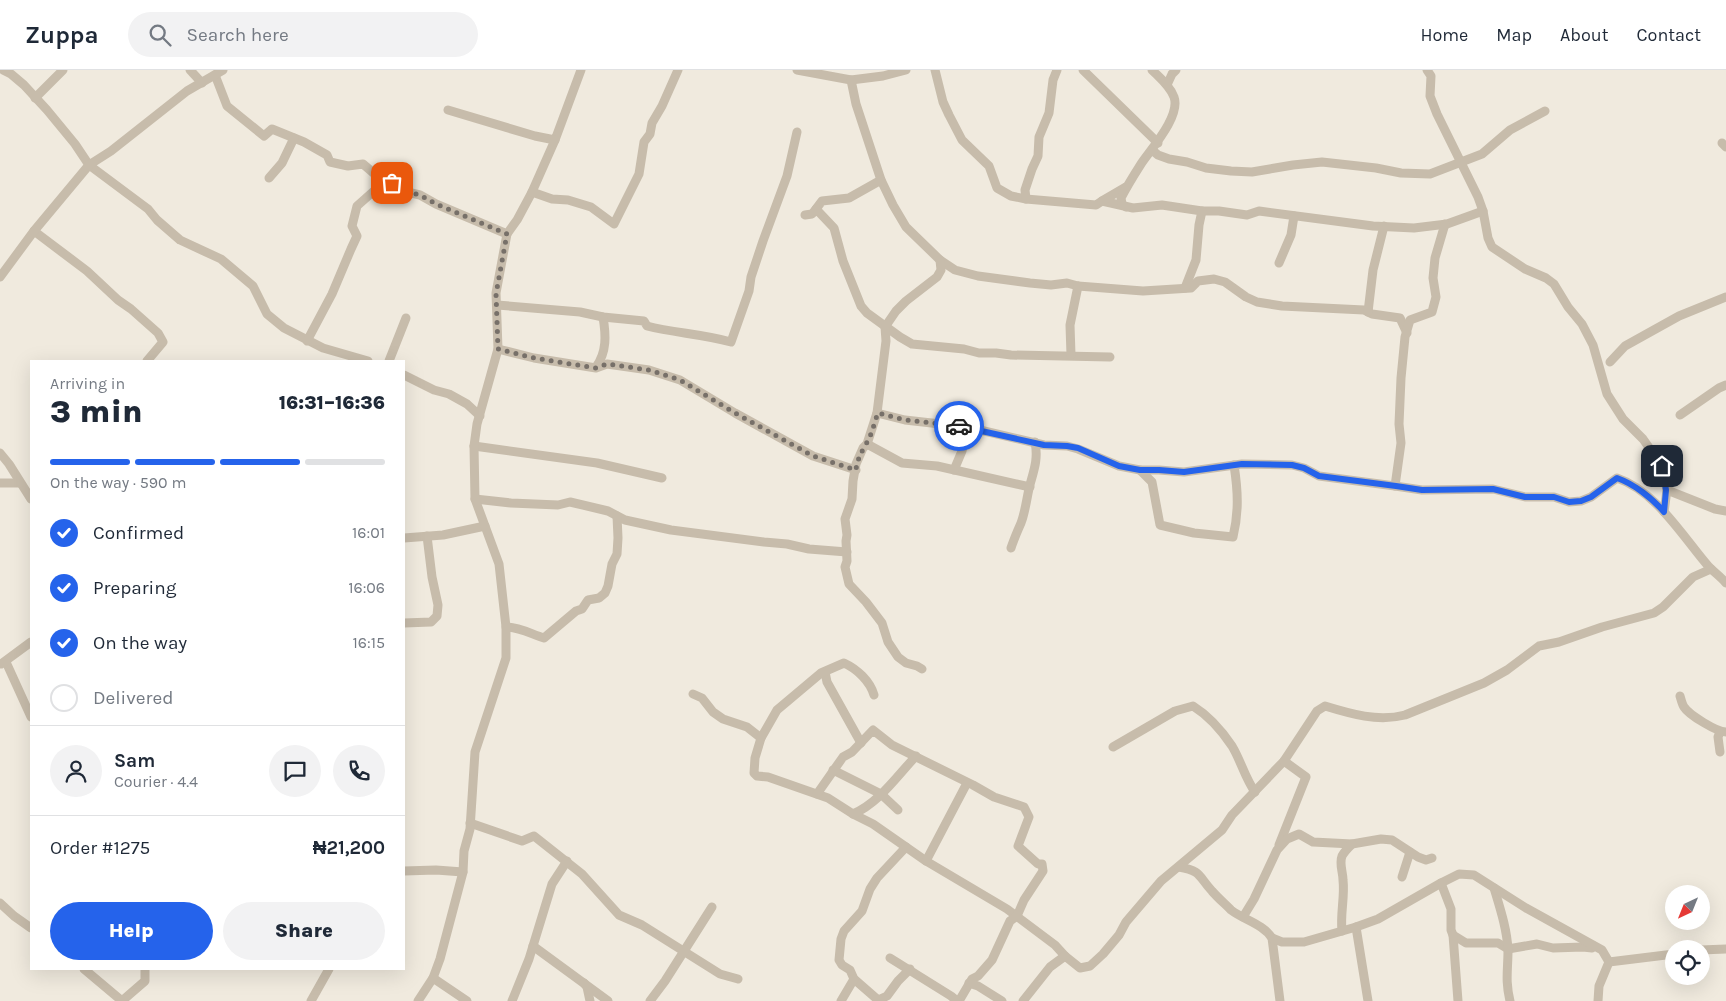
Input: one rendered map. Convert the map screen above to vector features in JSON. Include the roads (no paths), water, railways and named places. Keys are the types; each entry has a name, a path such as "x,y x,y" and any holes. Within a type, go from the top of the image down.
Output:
{"street":[{"path":"4,70 11,74 36,98 75,144 89,165 148,209 157,220 180,240 221,259 252,286 267,314 284,328 323,348 365,360"},
{"path":"36,98 63,70"},
{"path":"190,70 202,83"},
{"path":"418,1001 433,978 440,959 463,872 464,851 470,823 475,752 506,658 506,627 499,564 475,499 474,446 477,424 498,349 496,294 507,234 532,192 555,140 581,70"},
{"path":"532,192 552,199 568,200 591,207 614,224 639,174 644,142 650,134 652,123 678,70"},
{"path":"797,70 851,80 883,76 906,70"},
{"path":"935,70 943,102 962,140 990,166 997,188 1011,196 1026,199 1096,205 1126,187"},
{"path":"1026,199 1025,190 1038,156 1039,137 1049,113 1053,80 1058,70"},
{"path":"1083,70 1155,147 1158,155 1206,168 1231,171 1252,172 1322,162 1376,168 1401,173 1430,174 1482,154 1510,130 1545,111"},
{"path":"1126,207 1122,204 1121,198 1126,187 1163,136 1176,106 1174,97 1167,86 1152,70"},
{"path":"1167,86 1172,74 1176,70"},
{"path":"1427,70 1431,76 1430,96 1473,186 1483,211 1488,238 1492,247 1510,260 1554,284 1568,307 1582,324 1593,345 1607,394 1623,419 1657,457 1665,473 1664,512"},
{"path":"0,277 34,231 89,165 111,151 187,91 219,73 227,106 264,136 272,129 327,155 330,162 348,166 363,164 384,182"},
{"path":"851,80 856,104 881,180 906,227 940,260 955,270 978,276 1143,291 1191,288 1198,281 1214,279 1225,282 1246,297 1257,302 1282,306 1364,310 1400,318 1407,333"},
{"path":"448,110 535,136 555,140"},
{"path":"497,305 580,312 603,318 644,321 647,326 660,330 678,331 731,342 749,291 751,276 787,176 797,132"},
{"path":"268,178 282,163 294,138"},
{"path":"307,341 332,294 357,236 352,226 357,206 384,182 388,180 403,191 420,195 436,204 507,234"},
{"path":"805,215 812,214 822,201 849,198 881,180"},
{"path":"1102,202 1133,208 1162,205 1202,212 1218,211 1247,215 1259,211 1414,228 1445,224 1483,211"},
{"path":"816,209 834,228 842,262 861,306 885,327 912,344 964,349 978,353 1110,357"},
{"path":"1185,288 1196,260 1202,212"},
{"path":"1279,263 1291,235 1294,216"},
{"path":"1396,486 1400,443 1401,378 1405,337 1410,320 1432,312 1436,296 1433,278 1435,258 1445,224"},
{"path":"1368,312 1373,270 1384,226"},
{"path":"34,231 87,271 158,333 163,342 148,360"},
{"path":"922,670 918,666 906,663 898,657 888,642 882,623 849,584 845,567 847,527 845,519 852,500 853,481 861,453 867,444 878,413 886,341 885,327 906,301 937,277 941,270 940,260"},
{"path":"1070,356 1070,325 1078,286"},
{"path":"1610,362 1625,346 1679,316 1726,297"},
{"path":"389,360 406,318"},
{"path":"596,368 601,361 606,345 603,318"},
{"path":"498,349 534,358 596,368 607,364 649,370 680,380 813,456 856,470"},
{"path":"405,376 434,390 461,400 480,416"},
{"path":"1680,415 1726,385"},
{"path":"878,413 905,420 967,427 1035,442 1078,448 1119,466 1140,470 1184,472 1242,464 1292,465 1304,468 1319,476 1422,490 1493,489 1525,497 1554,497 1569,502 1581,501 1591,497 1617,478 1624,480 1655,502 1711,569 1726,583"},
{"path":"954,470 962,451 967,427"},
{"path":"1011,548 1021,523 1036,468 1037,451 1035,442"},
{"path":"867,444 902,463 937,466 1030,487"},
{"path":"474,446 597,463 662,478"},
{"path":"0,453 30,498"},
{"path":"1140,470 1152,482 1160,525 1194,533 1233,537 1238,512 1236,502 1238,492 1234,465"},
{"path":"0,483 20,483"},
{"path":"1666,490 1715,509 1726,511"},
{"path":"475,499 558,505 570,502 671,530 774,542 809,549 847,552"},
{"path":"506,627 516,627 527,633 544,638 576,611 582,609 588,600 599,598 605,593 612,564 617,554 616,516"},
{"path":"405,538 484,526"},
{"path":"405,623 431,622 438,616 427,536"},
{"path":"874,695 872,688 854,667 844,663 825,672 777,710 761,738 754,764 754,773 757,776 768,777 828,798 852,814 873,824 926,861 1017,916 1055,945 1080,968 1090,966 1103,954 1119,935 1126,922 1161,881 1222,830 1232,814 1284,761 1317,710 1325,706 1365,717 1394,718 1406,715 1484,683 1507,670 1543,644 1559,642 1602,627 1654,613 1692,577 1711,569"},
{"path":"30,643 3,663 30,715"},
{"path":"825,672 827,682 861,743"},
{"path":"694,694 702,698 713,712 723,719 747,727 761,738"},
{"path":"1680,696 1685,708 1699,720 1723,732"},
{"path":"1113,747 1175,711 1194,706 1216,726 1232,747 1248,782 1255,792"},
{"path":"817,794 842,757 852,752 873,730 892,745 994,797 1024,807 1029,817 1018,846 1038,864 1042,864 1043,871 1024,900 1017,916 1010,921 992,960 978,976 972,979 958,1001 890,958"},
{"path":"1720,752 1718,733 1723,732"},
{"path":"852,814 862,810 881,794 916,756"},
{"path":"1243,917 1254,899 1277,850 1306,777 1284,761"},
{"path":"833,770 881,794 898,810"},
{"path":"926,861 967,783"},
{"path":"470,823 522,841 534,836 582,874 619,915 642,925 720,974 738,979"},
{"path":"1277,850 1287,840 1299,834 1312,842 1352,844 1381,839 1392,840 1426,860 1432,858"},
{"path":"1342,931 1341,918 1344,906 1341,865 1342,857 1352,844"},
{"path":"906,847 876,878 870,888 862,911 844,931 841,938 839,960 842,965 850,970 854,979 878,1000 887,996 910,969"},
{"path":"1402,877 1410,852"},
{"path":"512,1001 533,946 552,884 567,861"},
{"path":"1179,867 1192,869 1202,876 1211,890 1232,910 1268,931 1272,938 1280,1001"},
{"path":"405,871 436,870 463,872"},
{"path":"1272,938 1282,942 1304,942 1378,919 1460,874 1474,875 1534,912 1602,950 1609,962"},
{"path":"1441,883 1451,909 1451,930 1454,935 1466,943 1498,943 1508,949 1537,944 1553,948 1583,947 1602,950"},
{"path":"1494,888 1504,923 1508,949 1506,984 1510,1001"},
{"path":"0,903 30,927"},
{"path":"650,1001 684,952 712,906"},
{"path":"1356,926 1368,1001"},
{"path":"1454,935 1458,1001"},
{"path":"533,946 608,1001"},
{"path":"1710,950 1726,949"},
{"path":"1609,962 1665,955"},
{"path":"1023,1001 1050,967 1065,956"},
{"path":"1598,1001 1599,986 1609,962"},
{"path":"85,970 122,1001 145,980 145,970"},
{"path":"311,1001 328,970"},
{"path":"433,978 467,1001"},
{"path":"841,1001 854,979"},
{"path":"584,983 590,1001"},
{"path":"969,983 978,986 1002,1001"}]}
